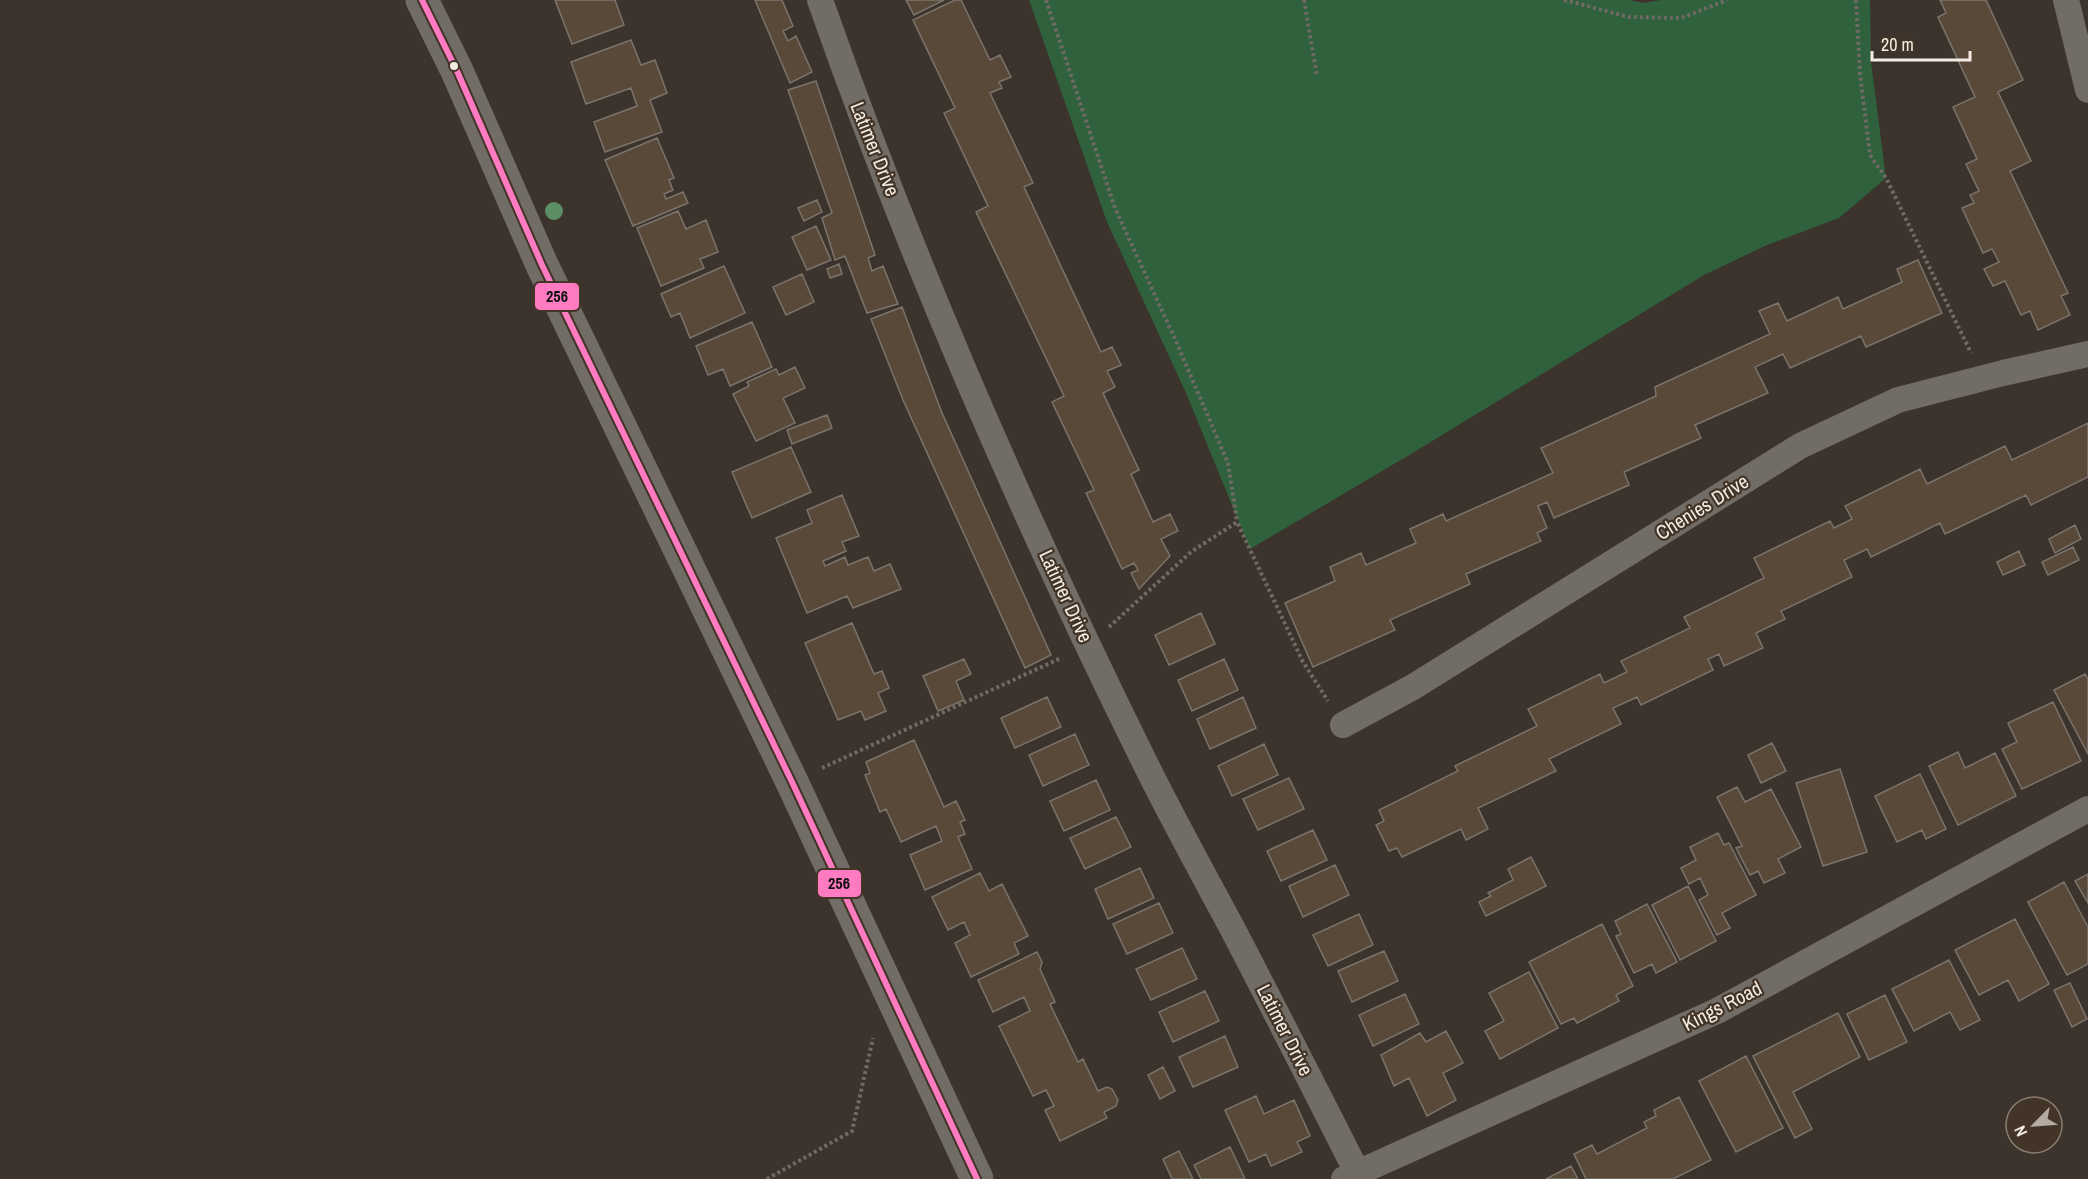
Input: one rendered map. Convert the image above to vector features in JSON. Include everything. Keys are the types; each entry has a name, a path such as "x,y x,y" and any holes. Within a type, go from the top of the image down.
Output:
{"street":[{"path":"422,0 457,71 548,276 792,782 977,1179"},
{"name":"Latimer Drive","path":"820,0 858,110 975,398 1149,771 1300,1058 1350,1176"},
{"path":"2066,0 2088,90"},
{"name":"Chenies Drive","path":"1343,725 1413,687 1800,446 1898,400 2088,354"},
{"name":"Kings Road","path":"1350,1176 1718,1011 2088,809"}],"path":[{"path":"1046,0 1115,208 1228,463 1237,522 1303,662 1343,725"},
{"path":"1304,0 1317,76"},
{"path":"1564,0 1629,17 1681,18 1727,0"},
{"path":"1856,0 1860,74 1870,155 1886,178 1983,378"},
{"path":"792,782 1089,645 1191,552 1237,522"},
{"path":"767,1179 852,1131 874,1034"}],"green space":[{"path":"1029,0 1630,0 1642,3 1661,0 1870,0 1871,62 1886,178 1839,218 1767,245 1704,275 1411,454 1250,549 1186,393 1107,222"}],"building":[{"path":"555,0 615,0 624,25 572,44"},
{"path":"755,0 782,0 793,26 783,31 788,41 796,36 812,72 790,83"},
{"path":"906,0 944,0 914,15"},
{"path":"955,0 961,0 990,60 1000,55 1011,77 999,82 1002,88 990,93 1033,183 1024,187 1101,352 1112,347 1121,365 1107,371 1115,387 1103,393 1139,470 1131,474 1153,522 1170,514 1178,531 1161,539 1170,556 1139,589 1131,573 1138,570 1134,563 1122,569 1086,493 1094,490 1052,402 1064,396 976,212 988,206 944,113 955,108 913,20"},
{"path":"1940,0 1986,0 2023,80 1998,92 2031,161 2010,171 2068,293 2061,296 2070,315 2038,330 2030,311 2021,315 2005,281 1993,286 1984,269 1999,262 1992,249 1983,253 1962,208 1974,203 1970,195 1979,191 1966,164 1977,159 1953,107 1975,97 1938,17 1946,13"},
{"path":"631,40 641,65 655,60 667,93 650,100 662,132 605,152 594,122 637,106 631,88 586,104 571,62"},
{"path":"816,81 875,255 868,258 872,271 883,266 898,304 867,313 845,256 835,260 822,218 832,213 788,90"},
{"path":"657,138 674,178 669,180 673,190 664,194 666,199 683,192 688,203 633,226 605,160"},
{"path":"817,200 822,212 804,221 798,208"},
{"path":"678,211 686,229 706,220 718,252 700,259 704,268 661,286 637,228"},
{"path":"816,226 831,260 807,270 792,237"},
{"path":"1918,260 1942,313 1866,347 1861,336 1790,368 1783,354 1755,367 1768,393 1695,425 1701,438 1624,472 1629,485 1554,518 1547,502 1538,506 1547,528 1537,533 1541,541 1466,574 1470,584 1390,620 1395,630 1313,667 1285,603 1335,581 1330,567 1361,553 1366,565 1416,543 1410,529 1443,514 1446,521 1553,473 1541,448 1656,396 1655,387 1770,334 1759,311 1778,303 1787,321 1838,297 1843,309 1902,282 1897,269"},
{"path":"839,264 842,274 830,278 827,269"},
{"path":"724,266 745,313 690,338 680,313 671,317 661,294"},
{"path":"802,274 814,302 786,315 773,287"},
{"path":"902,307 942,413 1051,655 1025,668 903,400 871,319"},
{"path":"752,322 772,367 730,386 723,369 708,375 696,346"},
{"path":"795,367 805,388 783,398 795,423 756,441 733,394 749,386 747,382 776,369 779,375"},
{"path":"827,415 832,428 792,444 787,430"},
{"path":"2088,423 2088,477 2031,505 2026,495 1945,534 1940,523 1871,557 1867,549 1844,560 1852,577 1781,611 1785,619 1756,633 1763,648 1724,666 1719,654 1708,659 1713,670 1641,705 1637,697 1613,708 1621,724 1549,759 1556,771 1478,808 1488,829 1466,840 1461,829 1402,857 1397,848 1389,851 1376,825 1384,821 1379,810 1458,771 1455,766 1537,726 1528,709 1600,674 1604,683 1627,672 1621,661 1690,628 1684,617 1764,578 1754,558 1830,521 1834,528 1852,519 1845,506 1920,469 1927,484 2005,446 2012,460"},
{"path":"791,447 811,492 752,518 732,472"},
{"path":"842,495 859,536 842,542 846,551 823,561 825,566 845,557 848,565 868,557 874,571 890,564 901,589 853,608 847,596 807,613 776,538 812,523 807,510"},
{"path":"2075,525 2081,539 2055,553 2049,539"},
{"path":"2073,547 2079,560 2048,575 2042,562"},
{"path":"2019,551 2025,565 2003,575 1997,562"},
{"path":"1201,613 1215,644 1169,665 1155,635"},
{"path":"852,623 874,674 882,671 889,688 878,693 886,711 865,720 861,711 838,720 805,643"},
{"path":"964,659 971,674 956,681 964,700 938,711 923,676"},
{"path":"1224,659 1238,690 1192,711 1178,680"},
{"path":"2085,674 2088,679 2088,754 2054,690"},
{"path":"1047,697 1061,727 1015,748 1001,718"},
{"path":"1243,697 1256,728 1210,749 1197,719"},
{"path":"2053,702 2081,761 2022,789 2002,749 2017,742 2008,723"},
{"path":"1075,734 1089,765 1043,786 1029,755"},
{"path":"914,740 944,807 956,801 965,820 960,822 965,834 958,837 972,869 925,890 910,855 942,841 936,826 901,842 886,809 880,812 865,775 870,773 866,762"},
{"path":"1772,743 1786,771 1761,783 1748,755"},
{"path":"1264,744 1278,775 1232,796 1218,766"},
{"path":"1958,752 1965,768 1995,753 2016,796 1958,825 1929,766"},
{"path":"1840,769 1867,852 1823,866 1796,783"},
{"path":"1920,774 1946,829 1926,839 1922,830 1897,842 1875,796"},
{"path":"1289,778 1304,809 1258,830 1243,799"},
{"path":"1096,780 1110,810 1064,831 1050,801"},
{"path":"1737,787 1745,802 1771,789 1801,847 1778,859 1785,873 1764,883 1758,871 1750,875 1736,848 1742,846 1717,797"},
{"path":"1116,817 1131,847 1085,869 1070,838"},
{"path":"1313,830 1327,860 1281,881 1267,851"},
{"path":"1718,833 1724,845 1729,843 1756,895 1722,913 1730,928 1717,935 1699,900 1708,895 1700,878 1689,884 1681,868 1696,860 1690,847"},
{"path":"1531,857 1546,886 1486,916 1479,902 1491,896 1488,893 1513,880 1508,869"},
{"path":"1335,865 1349,895 1303,917 1289,886"},
{"path":"1140,868 1154,898 1108,919 1095,889"},
{"path":"980,873 989,891 1002,884 1028,936 1014,943 1019,954 971,977 955,943 970,935 964,922 948,930 932,897"},
{"path":"2088,874 2088,903 2075,881"},
{"path":"2064,882 2088,927 2088,964 2067,975 2028,902"},
{"path":"1688,886 1716,941 1680,960 1652,905"},
{"path":"1159,903 1173,933 1127,954 1113,924"},
{"path":"1647,904 1677,962 1656,973 1652,964 1634,973 1616,936 1621,934 1615,921"},
{"path":"1359,914 1373,945 1328,966 1313,935"},
{"path":"2015,919 2049,984 2019,1001 2008,980 1979,995 1955,950"},
{"path":"1602,924 1633,986 1616,995 1619,1001 1577,1023 1574,1018 1561,1024 1529,962"},
{"path":"1182,948 1197,979 1151,1000 1136,969"},
{"path":"1384,951 1398,981 1352,1002 1338,971"},
{"path":"1037,952 1042,962 1040,969 1055,1002 1050,1004 1078,1062 1083,1059 1098,1091 1107,1087 1112,1089 1118,1100 1116,1106 1104,1112 1107,1118 1060,1141 1045,1110 1054,1106 1046,1090 1033,1096 999,1026 1030,1011 1024,997 993,1012 978,980"},
{"path":"1949,960 1980,1020 1960,1030 1950,1012 1914,1031 1892,989"},
{"path":"1529,972 1558,1028 1500,1059 1485,1031 1504,1021 1489,993"},
{"path":"2070,983 2087,1019 2072,1027 2054,990"},
{"path":"1205,991 1219,1021 1173,1042 1159,1012"},
{"path":"1405,994 1419,1024 1373,1046 1359,1015"},
{"path":"1885,995 1907,1042 1869,1060 1847,1014"},
{"path":"1838,1013 1860,1057 1793,1092 1812,1129 1795,1138 1753,1056"},
{"path":"1446,1031 1463,1063 1443,1073 1456,1100 1427,1116 1409,1078 1394,1086 1381,1055 1420,1033 1426,1042"},
{"path":"1225,1036 1238,1067 1193,1087 1179,1057"},
{"path":"1746,1056 1783,1128 1736,1152 1699,1081"},
{"path":"1163,1067 1175,1091 1160,1099 1148,1075"},
{"path":"1256,1096 1264,1114 1294,1100 1310,1136 1297,1142 1302,1152 1271,1166 1266,1154 1249,1162 1225,1110"},
{"path":"1679,1097 1711,1160 1673,1179 1586,1179 1574,1154 1592,1145 1597,1154 1647,1128 1644,1122 1656,1116 1654,1110"},
{"path":"1230,1147 1245,1179 1201,1179 1194,1165"},
{"path":"1179,1151 1193,1179 1172,1179 1163,1159"},
{"path":"1571,1166 1578,1179 1546,1179"}],"transit line":[{"name":"256","path":"422,0 457,71 542,265 792,782 977,1179"}]}
